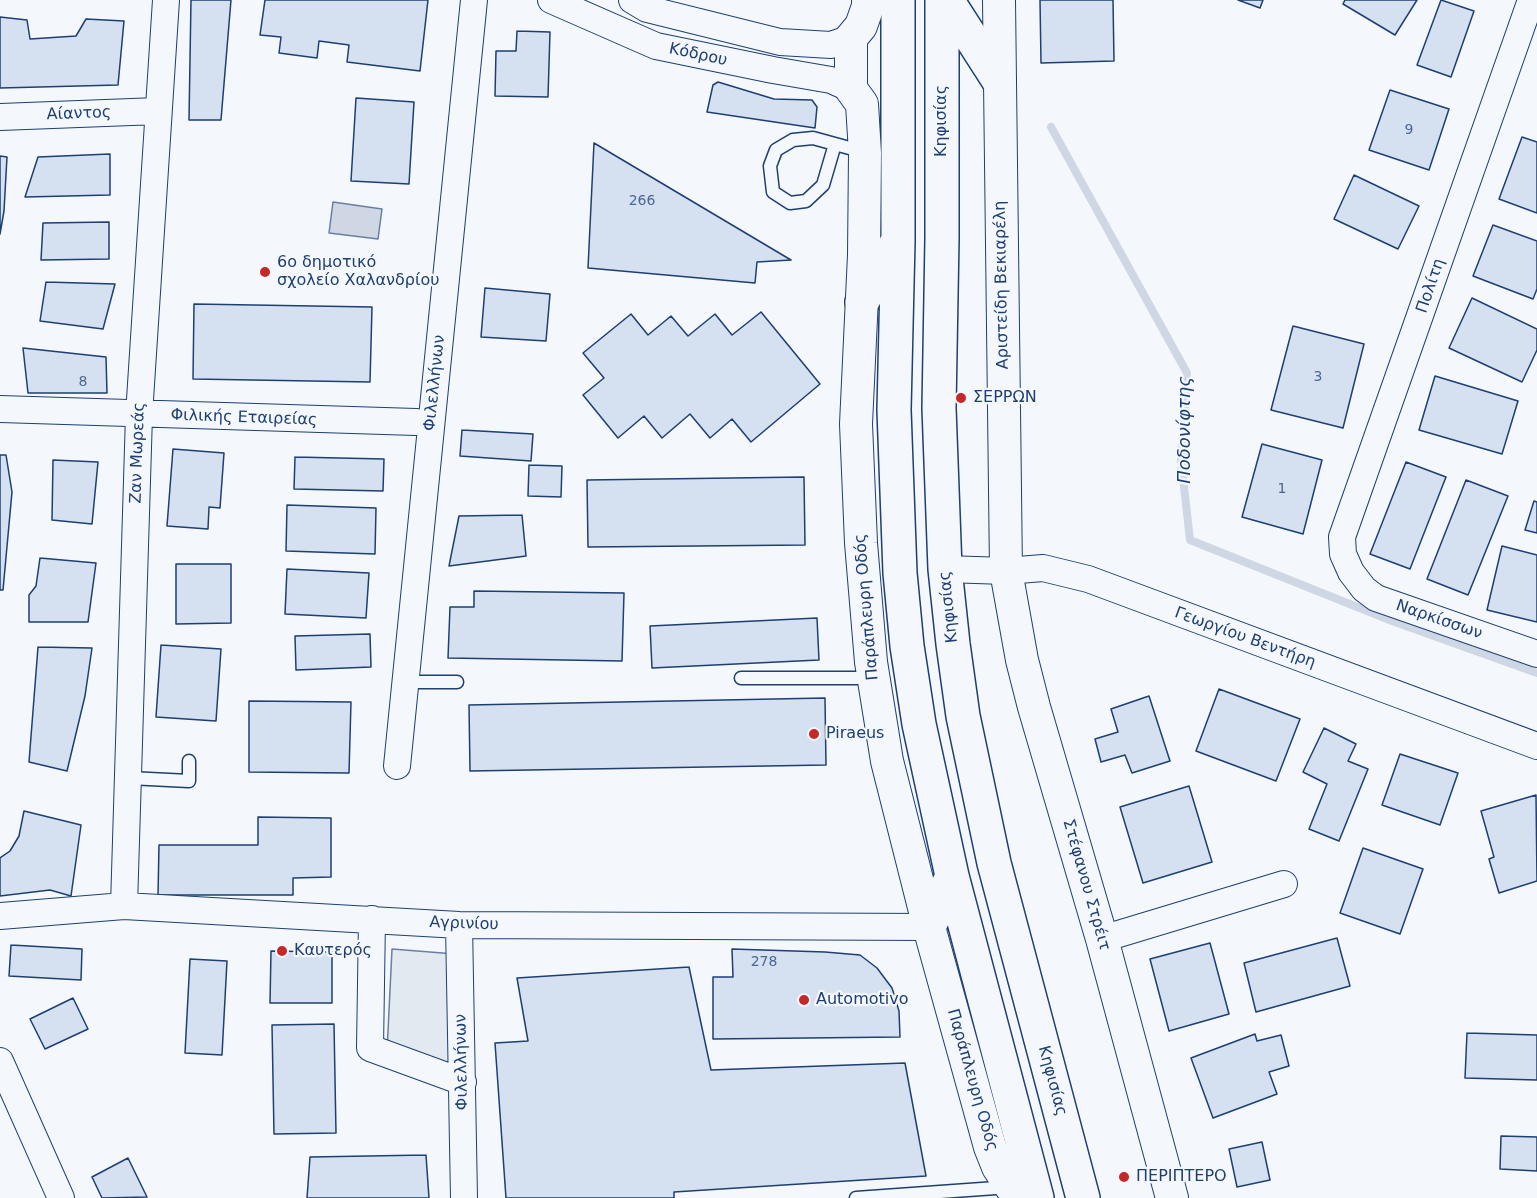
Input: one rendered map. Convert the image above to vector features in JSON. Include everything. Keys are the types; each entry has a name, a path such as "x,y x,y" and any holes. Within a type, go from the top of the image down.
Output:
{"main road":[{"path":"898,0 898,241 894,410 900,573 907,646 919,724 1023,1194"},
{"path":"945,0 999,81"},
{"name":"Κηφισίας","path":"945,0 939,408 945,570 963,716 994,863 1083,1198"},
{"path":"862,302 898,241"},
{"path":"929,927 952,876"}],"street":[{"name":"Ζαν Μωρεάς","path":"124,906 139,415 166,0"},
{"name":"Φιλελλήνων","path":"396,766 474,0"},
{"name":"Κόδρου","path":"551,0 656,46 831,80 851,89"},
{"name":"Κόδρου","path":"632,0 647,9 780,42 831,45 851,38"},
{"name":"Παράπλευρη Οδός","path":"868,0 861,26 851,38 851,89 862,104 866,153 856,424 861,543 873,678 886,761 990,1148 998,1167 1023,1194"},
{"name":"Αριστείδη Βεκιαρέλη","path":"999,0 1006,571"},
{"name":"Πολίτη","path":"1351,572 1343,554 1342,537 1532,0"},
{"name":"Αίαντος","path":"0,117 158,111"},
{"name":"Φιλικής Εταιρείας","path":"0,409 416,422"},
{"name":"Γεωργίου Βεντήρη","path":"945,570 1006,571 1042,568 1088,579 1537,746"},
{"name":"Στέφανου Στρέιτ","path":"1006,571 1022,660 1034,707 1102,939 1172,1198"},
{"name":"Ναρκίσσων","path":"1351,572 1364,589 1376,598 1537,654"},
{"path":"1102,939 1284,884"},
{"name":"Αγρινίου","path":"0,916 124,906 459,926 929,927"},
{"path":"372,920 370,1048 463,1082"},
{"name":"Φιλελλήνων","path":"459,926 464,1198"},
{"path":"0,1061 61,1198"}],"lane":[{"path":"835,144 823,185 806,201 790,203 773,192 770,166 776,150 793,140 813,138 835,144 866,153"},
{"path":"741,678 873,678"},
{"path":"405,682 457,682"},
{"path":"129,778 189,781 189,761"},
{"path":"856,1198 1023,1194"}],"shaded area":[{"path":"333,202 382,209 378,239 329,233"},
{"path":"392,949 455,954 459,1075 387,1052"}],"building":[{"path":"191,0 231,0 221,120 189,120"},
{"path":"265,0 428,0 420,71 347,62 349,45 319,41 317,58 279,53 281,37 260,35"},
{"path":"1040,0 1113,0 1114,61 1041,63"},
{"path":"1238,0 1263,0 1260,8"},
{"path":"1345,0 1417,0 1395,35 1343,4"},
{"path":"1441,0 1474,11 1451,77 1417,65"},
{"path":"0,17 27,20 30,39 76,36 86,19 124,21 118,85 0,88"},
{"path":"517,31 550,32 548,97 495,96 496,51 516,51"},
{"path":"718,82 774,99 812,100 817,107 815,128 707,112 713,85"},
{"path":"1390,90 1449,109 1429,170 1369,150"},
{"path":"356,98 414,102 409,184 351,181"},
{"path":"1522,137 1537,142 1537,213 1499,199"},
{"path":"594,143 791,260 757,262 755,283 588,268"},
{"path":"110,154 110,195 25,197 38,157"},
{"path":"0,156 7,157 4,211 0,234"},
{"path":"1354,175 1419,206 1398,249 1334,219"},
{"path":"109,222 109,259 41,260 43,223"},
{"path":"1493,225 1537,241 1537,289 1533,299 1473,276"},
{"path":"46,282 115,284 103,329 40,321"},
{"path":"485,288 550,294 546,341 481,337"},
{"path":"1472,298 1537,329 1537,350 1522,382 1449,348"},
{"path":"194,304 372,307 370,382 193,379"},
{"path":"761,312 820,384 751,442 732,419 710,438 690,414 662,438 644,416 618,438 583,395 604,378 583,353 631,314 648,335 671,316 688,336 715,314 732,335"},
{"path":"1293,326 1364,344 1343,428 1271,410"},
{"path":"23,348 106,357 107,393 28,393"},
{"path":"1435,376 1518,401 1502,454 1419,430"},
{"path":"462,430 533,434 531,461 460,456"},
{"path":"1262,444 1322,460 1303,534 1242,517"},
{"path":"173,449 224,453 220,508 209,507 208,529 167,526"},
{"path":"0,455 6,455 12,492 3,590 0,590"},
{"path":"295,457 384,459 383,491 294,489"},
{"path":"53,460 98,462 92,524 52,520"},
{"path":"1406,462 1446,477 1410,569 1370,554"},
{"path":"529,465 562,466 561,497 528,496"},
{"path":"804,477 805,545 588,547 587,480"},
{"path":"1466,480 1508,496 1468,595 1427,579"},
{"path":"1534,501 1537,502 1537,533 1525,530"},
{"path":"287,505 376,508 375,554 286,551"},
{"path":"522,515 526,556 449,566 459,516"},
{"path":"1502,546 1537,555 1537,622 1487,610"},
{"path":"40,558 96,563 88,622 29,622 29,595 36,586"},
{"path":"176,564 231,564 231,623 176,624"},
{"path":"287,569 369,573 366,618 285,614"},
{"path":"474,591 624,593 622,661 448,658 450,607 474,607"},
{"path":"817,618 819,660 652,668 650,626"},
{"path":"370,634 371,667 296,670 295,636"},
{"path":"161,645 221,649 216,721 156,717"},
{"path":"38,647 92,648 85,696 67,771 29,762"},
{"path":"1219,689 1300,719 1276,781 1196,751"},
{"path":"1149,696 1170,761 1132,773 1125,755 1101,762 1095,739 1118,732 1111,709"},
{"path":"825,698 826,765 470,771 469,705"},
{"path":"249,701 351,702 349,773 249,772"},
{"path":"1324,728 1356,744 1348,761 1368,769 1339,841 1309,829 1327,784 1303,772"},
{"path":"1400,754 1458,773 1440,825 1382,805"},
{"path":"1189,786 1212,862 1143,883 1120,807"},
{"path":"1536,795 1537,881 1499,893 1489,859 1494,857 1481,811"},
{"path":"24,811 81,825 71,896 50,890 0,896 0,858 10,851 19,836"},
{"path":"258,817 331,818 331,877 293,878 293,895 158,895 159,845 258,845"},
{"path":"1363,848 1423,869 1400,934 1340,913"},
{"path":"1337,938 1350,986 1256,1012 1244,963"},
{"path":"1210,943 1229,1014 1169,1031 1150,959"},
{"path":"11,945 82,949 81,980 9,976"},
{"name":"Automotivo","path":"732,949 860,955 877,968 892,988 899,1011 900,1037 713,1039 713,977 733,977"},
{"path":"271,951 332,952 332,1003 270,1003"},
{"path":"190,959 227,961 222,1055 185,1053"},
{"path":"689,967 711,1070 905,1063 926,1176 674,1192 674,1198 506,1198 495,1043 528,1041 517,978"},
{"path":"73,998 88,1029 45,1049 30,1019"},
{"path":"334,1024 336,1133 274,1134 272,1025"},
{"path":"1467,1033 1537,1035 1537,1080 1465,1078"},
{"path":"1255,1034 1257,1041 1281,1035 1289,1066 1269,1072 1277,1094 1213,1118 1191,1058"},
{"path":"1501,1136 1537,1137 1537,1171 1500,1169"},
{"path":"1262,1142 1270,1180 1237,1187 1229,1149"},
{"path":"426,1155 429,1198 307,1198 310,1157"},
{"path":"128,1158 147,1197 102,1198 92,1177"}],"waterway":[{"name":"Ποδονίφτης","path":"1051,127 1187,373 1181,460 1190,540 1392,621 1537,673"}],"place":[{"name":"6ο δημοτικό σχολείο Χαλανδρίου","path":"265,272"},
{"name":"ΣΕΡΡΩΝ","path":"961,398"},
{"name":"Piraeus","path":"814,734"},
{"name":"Καυτερός","path":"282,951"},
{"name":"Automotivo","path":"804,1000"},
{"name":"ΠΕΡΙΠΤΕΡΟ","path":"1124,1177"}]}
